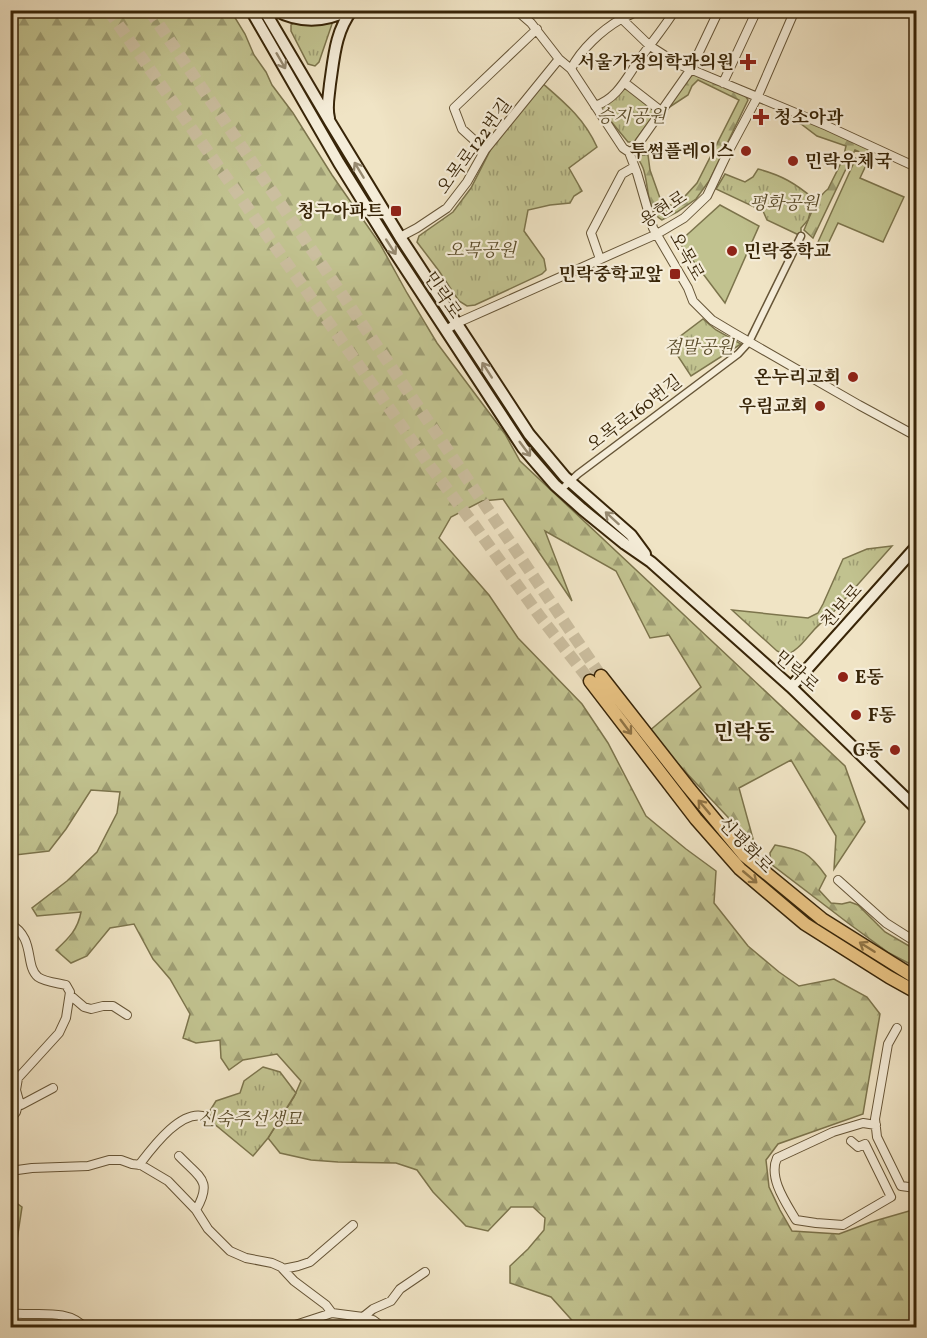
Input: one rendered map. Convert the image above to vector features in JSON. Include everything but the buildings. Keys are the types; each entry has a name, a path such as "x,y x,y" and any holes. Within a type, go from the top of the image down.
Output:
{"highway":[{"name":"신평화로","path":"916,978 822,919 744,855 596,678 696,819 740,868 805,924 916,992"}],"main road":[{"name":"민락로","path":"251,10 390,245 523,448 549,478 582,509 651,562 791,687 916,808"},
{"name":"민락로","path":"264,10 400,237 529,434 565,477 631,535 651,562"},
{"path":"275,10 287,16 311,20 329,19 350,10"},
{"path":"330,122 327,107 337,40 350,10"},
{"path":"312,92 323,86 332,76"},
{"name":"천보로","path":"791,687 916,547"}],"street":[{"name":"오목로","path":"516,10 537,29 559,59 571,69 623,148 629,152 650,221 693,301 712,320 916,436"},
{"path":"571,69 576,58 594,40 638,10"},
{"path":"595,106 603,103 625,83 639,59 651,46 675,10"},
{"path":"629,152 634,150 692,69 719,10"},
{"path":"723,83 758,10"},
{"name":"용현로","path":"446,330 456,323 657,234 684,218 707,196 757,98 795,10"},
{"path":"622,19 651,46 672,61 827,126 916,167"},
{"path":"485,150 462,129 454,108 537,29"},
{"name":"오목로122번길","path":"400,237 447,208 467,182 485,150 559,59"},
{"path":"625,83 662,111"},
{"path":"600,259 591,233 622,174 634,167"},
{"path":"749,342 801,236"},
{"name":"오목로160번길","path":"566,486 578,474 738,354 749,342"},
{"path":"841,882 886,923 916,942"},
{"path":"10,924 18,928 26,940 32,966 37,976 66,985 70,992 66,1018 59,1033 18,1078 16,1090 19,1101 10,1120"},
{"path":"70,995 84,1007 91,1009 113,1006 127,1015"},
{"path":"897,1028 888,1044 875,1119 877,1137 901,1186 916,1188"},
{"path":"18,1105 53,1088"},
{"path":"139,1165 155,1144 178,1123 199,1114 206,1117"},
{"path":"851,1141 858,1147 866,1144 891,1197 843,1225 796,1220 779,1190 774,1165 777,1158 833,1132 863,1123 876,1125"},
{"path":"179,1156 202,1180 205,1189 203,1199 196,1210"},
{"path":"10,1171 88,1166 109,1160 121,1160 155,1172 168,1181 196,1210 208,1229 230,1251 246,1258 272,1263 283,1269 294,1281 326,1305 332,1313"},
{"path":"283,1269 310,1262 353,1225"},
{"path":"363,1317 391,1300 400,1289 425,1272"},
{"path":"286,1328 332,1313 363,1317 373,1320 384,1328"},
{"path":"10,1314 60,1315 72,1318 85,1328"}],"green space":[{"path":"10,11 231,11 272,85 380,244 437,343 505,434 520,461 845,766 865,822 834,869 836,836 791,760 739,788 755,846 648,732 701,687 669,635 650,638 616,571 545,531 572,601 503,499 482,501 451,517 439,538 489,595 518,638 582,704 608,743 646,816 716,871 714,903 748,946 799,986 834,979 867,997 880,1014 863,1114 778,1144 766,1160 769,1187 792,1231 839,1234 916,1209 916,1327 578,1327 551,1297 510,1283 510,1266 544,1230 545,1218 533,1207 511,1207 488,1231 466,1226 433,1192 417,1170 396,1163 311,1160 280,1153 268,1138 294,1097 301,1081 277,1054 243,1060 229,1070 221,1058 220,1040 196,1043 183,1038 190,1014 170,979 153,959 134,924 110,928 87,956 71,963 56,950 72,933 81,912 37,916 32,908 67,881 97,852 117,813 120,792 91,790 49,851 15,855 11,852"},
{"path":"332,20 319,62 315,66 308,64 291,31 291,25"},
{"path":"697,73 745,95 748,100 709,181 696,199 662,220 653,211 645,174 636,155 648,155 650,170 661,201 675,207 697,183 739,100 698,80 688,95 668,108 689,77"},
{"name":"오목공원","path":"541,82 580,119 597,147 569,168 582,191 574,196 570,203 528,210 524,231 544,259 546,270 542,274 475,305 467,306 459,301 417,242 419,236 453,212 471,188 494,143"},
{"name":"승지공원","path":"625,87 657,111 634,142 628,142 600,108"},
{"path":"784,111 872,149 867,155 855,150 813,238 804,230 820,197 828,189 843,159 846,146 817,136 801,124 786,118"},
{"path":"856,158 867,163 860,178 904,197 883,242 838,223 827,246 818,242"},
{"name":"평화공원","path":"758,169 788,180 814,199 808,220 801,228 801,236 767,220 763,211 716,189 725,174 745,182 753,177"},
{"path":"720,205 759,226 725,303 679,242"},
{"name":"점말공원","path":"703,319 716,330 741,344 691,376 670,344"},
{"path":"892,546 829,617 791,653 785,655 777,651 732,610 808,618 818,613 843,559 867,549"},
{"path":"775,845 805,853 810,857 826,876 819,890 831,903 850,902 858,905 885,932 916,950 916,967 889,953 771,864 770,853"},
{"name":"신숙주선생묘","path":"263,1067 280,1072 296,1093 268,1138 253,1156 206,1117 216,1101 240,1093 244,1081"},
{"path":"11,1199 22,1207 17,1240 11,1251"}],"tunnel":[{"path":"108,10 430,466 590,681"},
{"path":"149,10 601,676"}],"place":[{"name":"서울가정의학과의원","path":"748,62"},
{"name":"청소아과","path":"761,117"},
{"name":"투썸플레이스","path":"746,151"},
{"name":"민락우체국","path":"793,161"},
{"name":"청구아파트","path":"396,211"},
{"name":"민락중학교","path":"732,251"},
{"name":"민락중학교앞","path":"675,274"},
{"name":"온누리교회","path":"853,377"},
{"name":"우림교회","path":"820,406"},
{"name":"E동","path":"843,677"},
{"name":"F동","path":"856,715"},
{"name":"G동","path":"895,750"}],"district":[{"name":"민락동","path":"744,732"}]}
